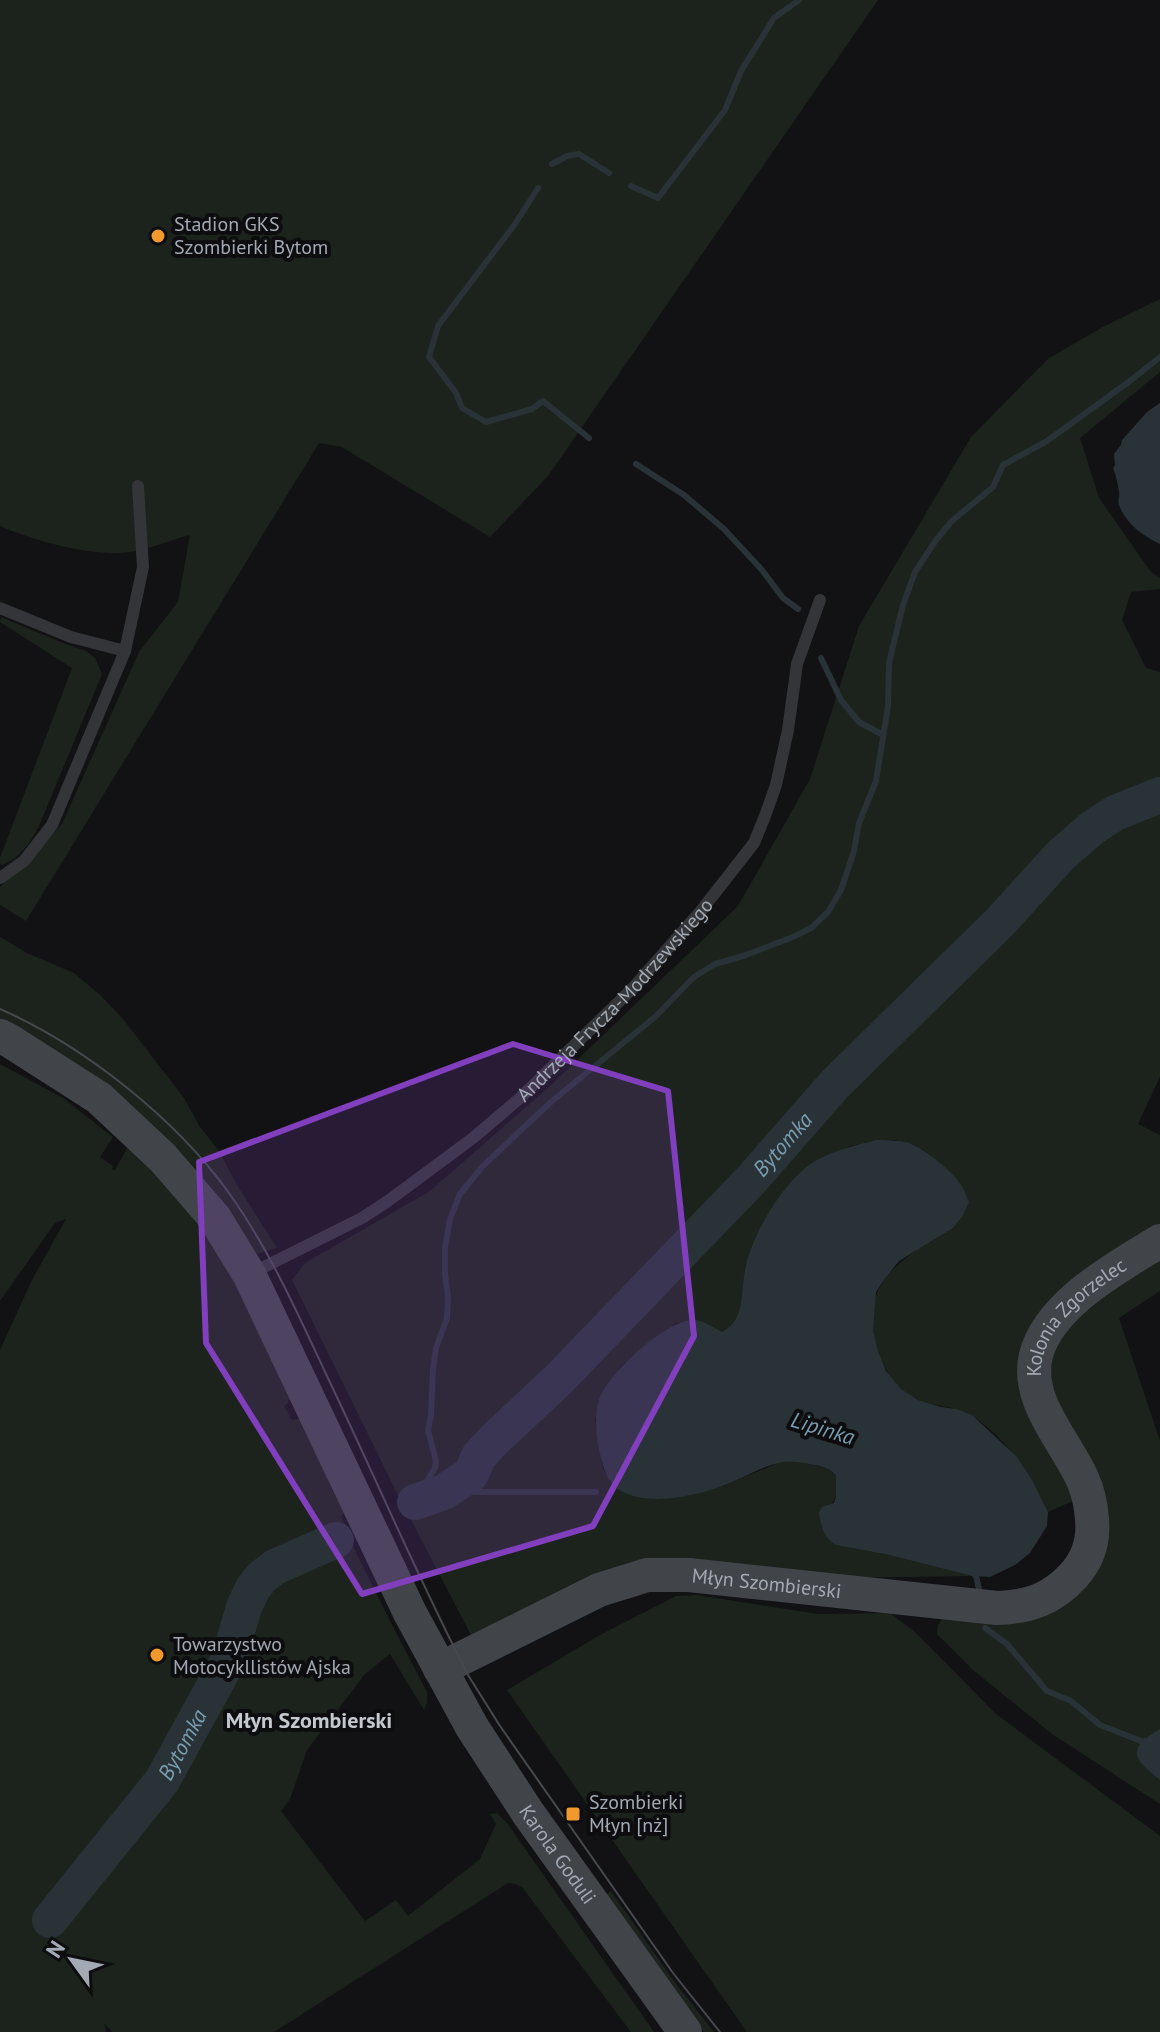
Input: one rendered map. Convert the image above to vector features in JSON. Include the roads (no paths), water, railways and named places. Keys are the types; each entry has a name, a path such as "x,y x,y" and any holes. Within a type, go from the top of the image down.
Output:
{"main road":[{"path":"0,1036 99,1098 163,1158 214,1217 249,1274 410,1613 440,1669"},
{"name":"Kolonia Zgorzelec","path":"1090,1549 1093,1533 1090,1505 1083,1480 1040,1404 1034,1377 1036,1356 1043,1336 1057,1315 1105,1275 1160,1241"},
{"name":"Młyn Szombierski","path":"440,1669 599,1590 647,1575 689,1575 997,1608 1016,1607 1046,1598 1063,1586 1078,1571 1090,1549"},
{"name":"Karola Goduli","path":"440,1669 496,1766 685,2032"}],"lane":[{"path":"0,878 24,861 52,825 125,651 143,567 138,486"},
{"name":"Andrzeja Frycza-Modrzewskiego","path":"249,1274 362,1218 473,1138 520,1098 632,989 700,912 754,843 765,816 776,785 788,730 797,664 820,600"},
{"path":"0,608 71,637 125,651"}],"water":[{"path":"1160,403 1160,544 1136,529 1122,512 1113,468 1114,454 1122,440 1147,412"},
{"path":"876,1140 905,1142 924,1151 954,1176 969,1202 953,1228 899,1261 884,1280 876,1292 873,1331 886,1371 901,1389 918,1400 972,1415 1016,1456 1048,1512 1047,1526 1030,1553 1015,1565 990,1577 972,1576 836,1545 825,1535 819,1512 822,1507 834,1503 836,1496 836,1476 824,1467 784,1462 764,1467 710,1490 682,1497 653,1499 626,1493 615,1487 607,1476 600,1454 597,1407 604,1389 625,1363 654,1338 683,1322 697,1320 722,1332 730,1326 739,1311 750,1251 764,1221 783,1192 817,1160"},
{"path":"1160,1729 1160,1780 1143,1766 1137,1754 1142,1742"}],"waterway":[{"path":"631,186 658,198 725,110 741,71 774,18 799,0"},
{"path":"552,164 579,154 609,173"},
{"path":"538,188 515,224 438,326 429,357 456,393 462,408 486,422 532,409 543,401 589,438"},
{"path":"415,1502 436,1462 428,1430 433,1369 436,1348 447,1318 445,1248 450,1219 460,1194 483,1166 551,1102 655,1017 694,977 715,964 793,937 811,928 828,912 841,890 854,851 859,823 876,781 888,706 889,663 903,605 915,572 952,521 993,487 1003,465 1047,441 1160,357"},
{"path":"636,464 684,495 724,529 783,598 798,609"},
{"path":"821,658 841,700 859,722 883,735"},
{"name":"Bytomka","path":"415,1502 444,1492 471,1474 479,1456 494,1440 559,1379 751,1180 835,1084 1000,922 1060,856 1115,813 1160,795"},
{"name":"Lipinka","path":"444,1492 596,1492"},
{"name":"Bytomka","path":"50,1920 162,1781 229,1659 244,1607 253,1588 275,1567 336,1540"},
{"name":"Lipinka","path":"971,1571 976,1576 980,1593"},
{"name":"Lipinka","path":"985,1628 1007,1644 1047,1691 1071,1701 1100,1725 1141,1741 1160,1742"}],"tram line":[{"path":"0,1009 64,1043 126,1087 182,1138 229,1193 257,1236 293,1304 468,1675 500,1726 673,1973 720,2032"}],"place":[{"name":"Stadion GKS Szombierki Bytom","path":"158,236"},
{"name":"Towarzystwo Motocykllistów Ajska","path":"157,1655"},
{"name":"Szombierki Młyn [nż]","path":"573,1814"}],"district":[{"name":"Młyn Szombierski","path":"309,1720"}]}
